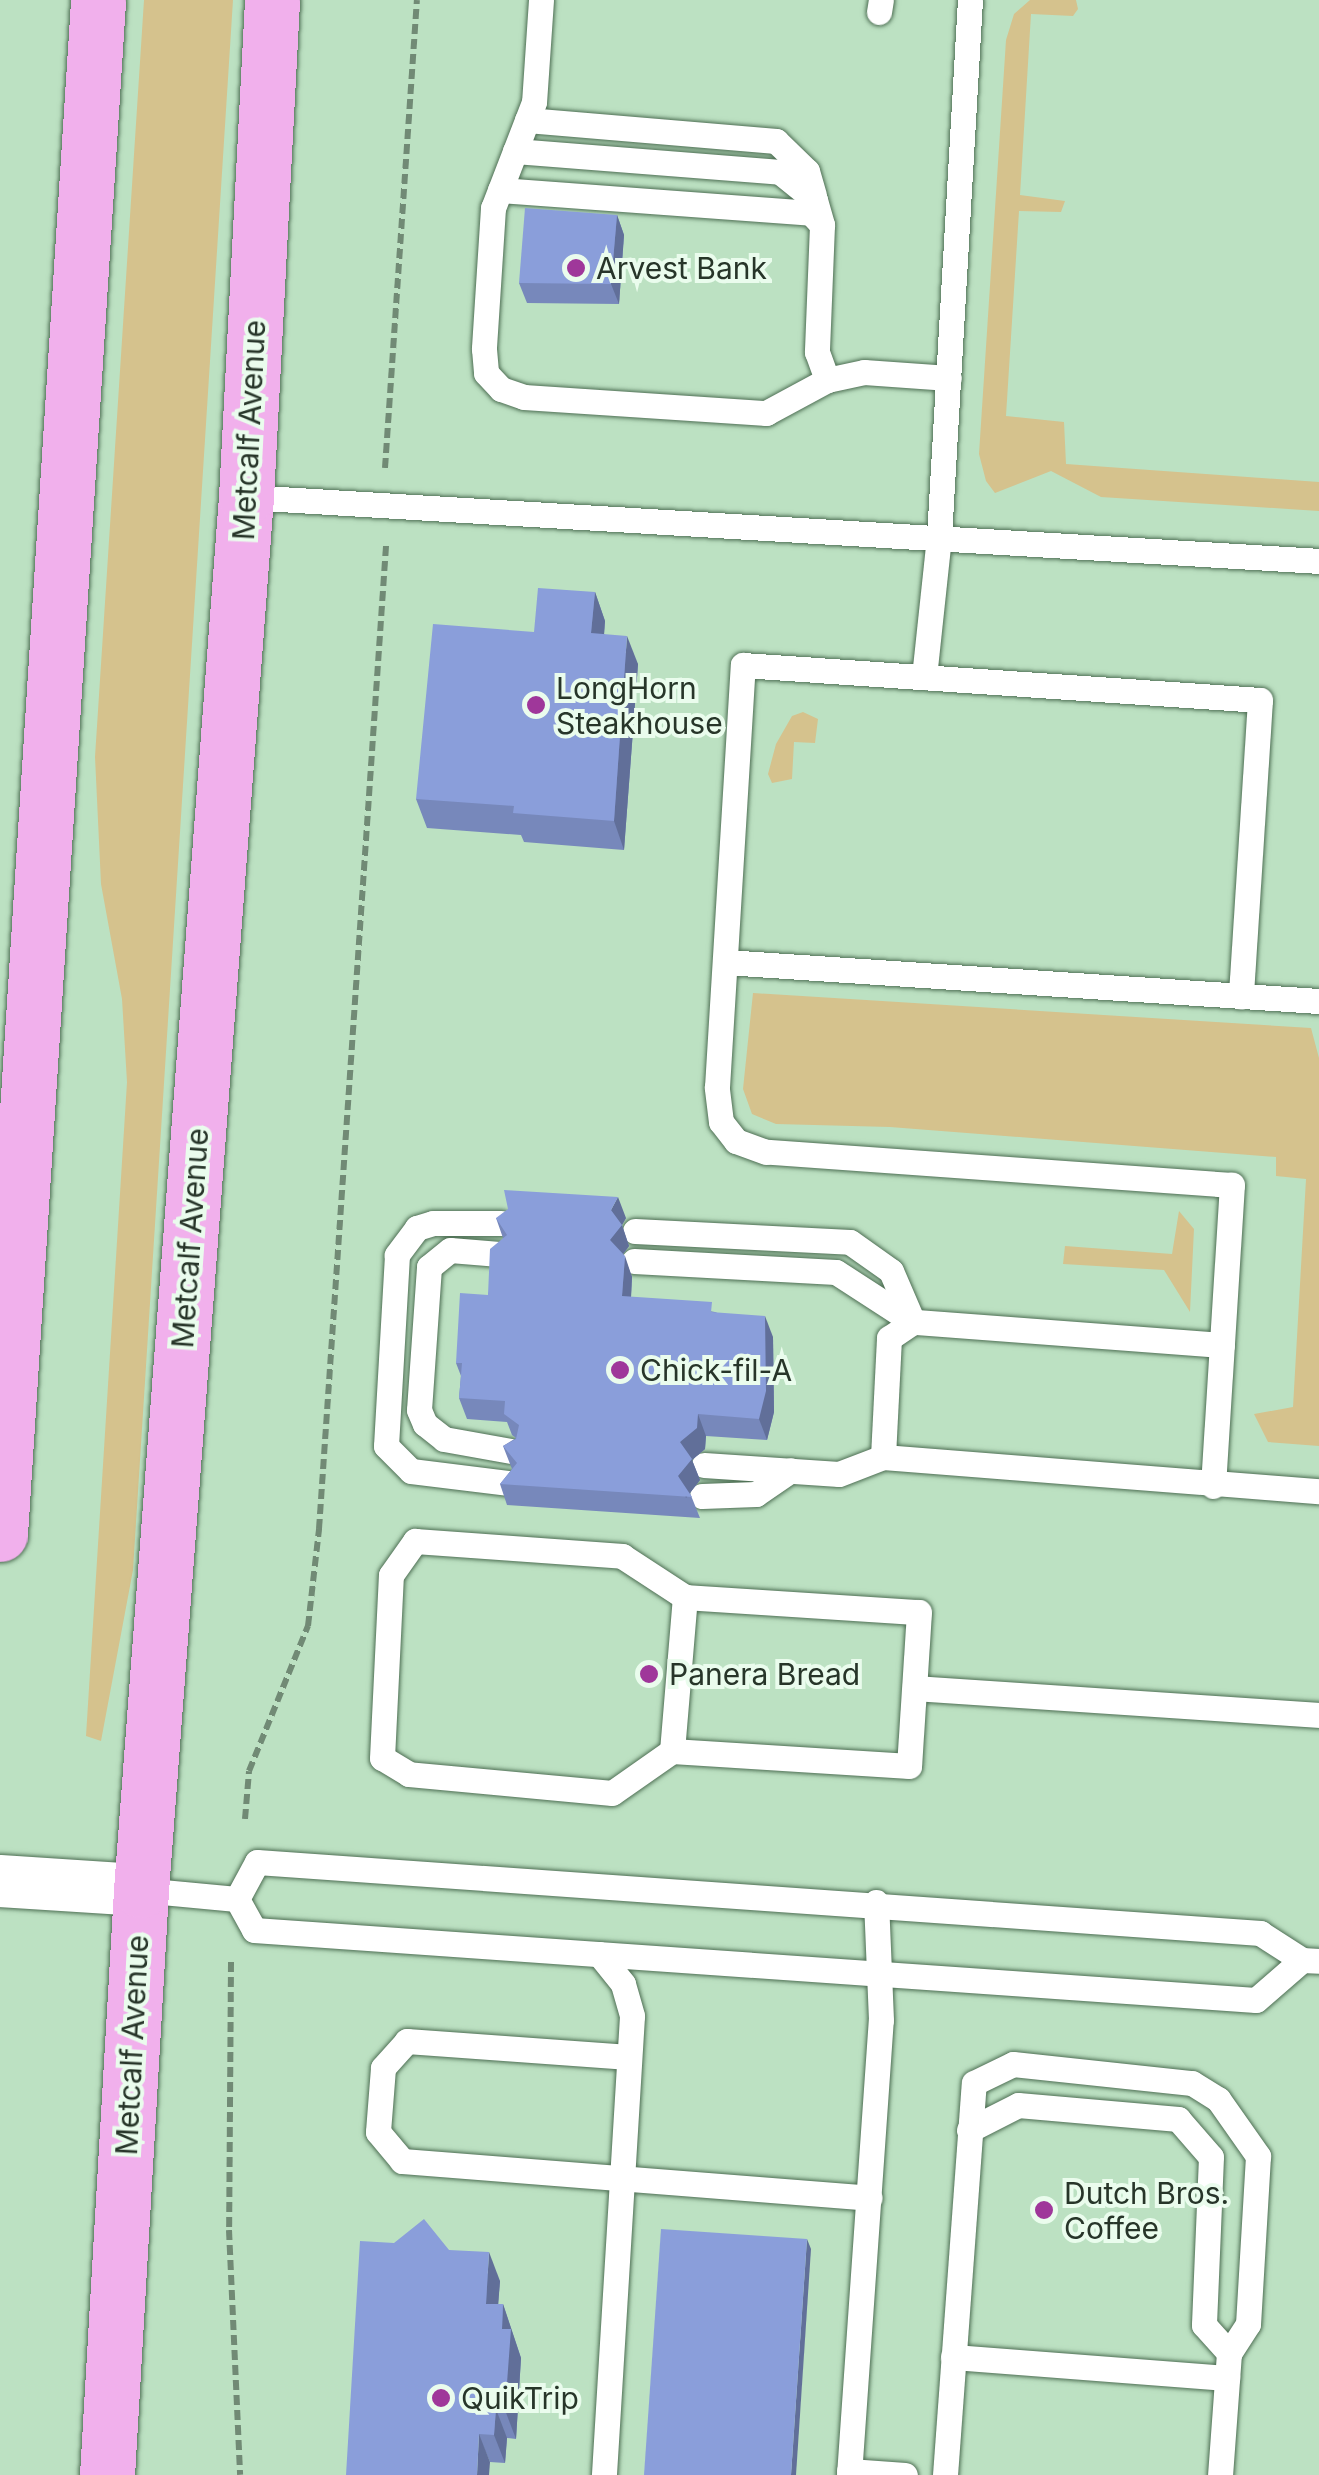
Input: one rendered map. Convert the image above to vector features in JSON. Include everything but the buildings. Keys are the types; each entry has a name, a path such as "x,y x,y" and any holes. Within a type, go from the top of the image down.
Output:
{"main road":[{"path":"0,1534 98,0"},
{"name":"Metcalf Avenue","path":"107,2475 141,1890 246,497 272,0"}],"street":[{"path":"0,1881 141,1890"}],"lane":[{"path":"541,0 534,102 493,208 484,349 486,373 501,388 524,396 766,412 827,380 864,372 949,378"},
{"path":"924,677 939,538 970,0"},
{"path":"527,120 776,142 807,171 822,225 817,352 827,380"},
{"path":"514,151 780,172 815,200"},
{"path":"500,190 811,213 822,225"},
{"path":"246,497 1319,561"},
{"path":"1214,1486 1232,1185 766,1152 736,1141 722,1122 717,1087 743,666 1260,700 1240,996"},
{"path":"725,962 1319,1001"},
{"path":"501,1223 432,1223 417,1228 397,1255 386,1446 411,1471 509,1483"},
{"path":"635,1231 850,1242 891,1271 913,1322"},
{"path":"498,1254 450,1250 429,1267 420,1410 425,1424 444,1439 511,1451"},
{"path":"634,1262 836,1272 913,1322 1222,1345"},
{"path":"883,1457 890,1338 913,1322"},
{"path":"704,1466 839,1474 883,1457 1319,1492"},
{"path":"702,1496 756,1494 792,1470"},
{"path":"415,1541 622,1556 685,1597 919,1612 915,1688 909,1766 672,1750 612,1793 409,1774 382,1758 391,1576 415,1541"},
{"path":"672,1750 685,1597"},
{"path":"915,1688 1319,1715"},
{"path":"257,1862 876,1902 1260,1932 1310,1960 1256,2000 254,1930 237,1899 257,1862"},
{"path":"141,1890 237,1899"},
{"path":"876,1902 881,2020 849,2473 905,2475"},
{"path":"599,1954 629,2002 604,2475"},
{"path":"629,2056 406,2041 383,2068 378,2132 402,2161 870,2198"},
{"path":"945,2475 974,2084 1012,2064 1150,2074 1192,2083 1218,2099 1258,2156 1248,2324 1228,2365 1220,2475"},
{"path":"969,2130 1018,2105 1178,2118 1211,2157 1204,2325 1228,2365"},
{"path":"953,2358 1228,2365"}],"path":[{"path":"245,1819 250,1771 308,1626 319,1530 384,580 381,505 417,0"},
{"path":"232,1957 229,2230 240,2475"}],"shaded area":[{"path":"144,0 233,0 133,1570 101,1741 86,1736 127,1082 122,999 101,884 95,757"},
{"path":"1030,0 1076,0 1078,9 1073,16 1031,14 1020,195 1065,201 1061,212 1019,211 1006,416 1064,422 1066,464 1319,482 1319,511 1101,497 1051,471 995,493 986,481 979,454 1006,40 1014,14"},
{"path":"803,712 818,719 815,743 794,742 792,779 772,783 768,774 776,744 792,716"},
{"path":"753,993 1311,1028 1319,1058 1319,1446 1268,1442 1254,1414 1293,1407 1306,1179 1276,1176 1276,1157 890,1127 776,1124 752,1114 743,1089"},
{"path":"1179,1211 1194,1229 1190,1312 1164,1270 1063,1264 1065,1246 1172,1254"}],"place":[{"name":"Arvest Bank","path":"576,268"},
{"name":"LongHorn Steakhouse","path":"536,705"},
{"name":"Chick-fil-A","path":"620,1370"},
{"name":"Panera Bread","path":"649,1674"},
{"name":"Dutch Bros. Coffee","path":"1044,2210"},
{"name":"QuikTrip","path":"441,2398"}]}
